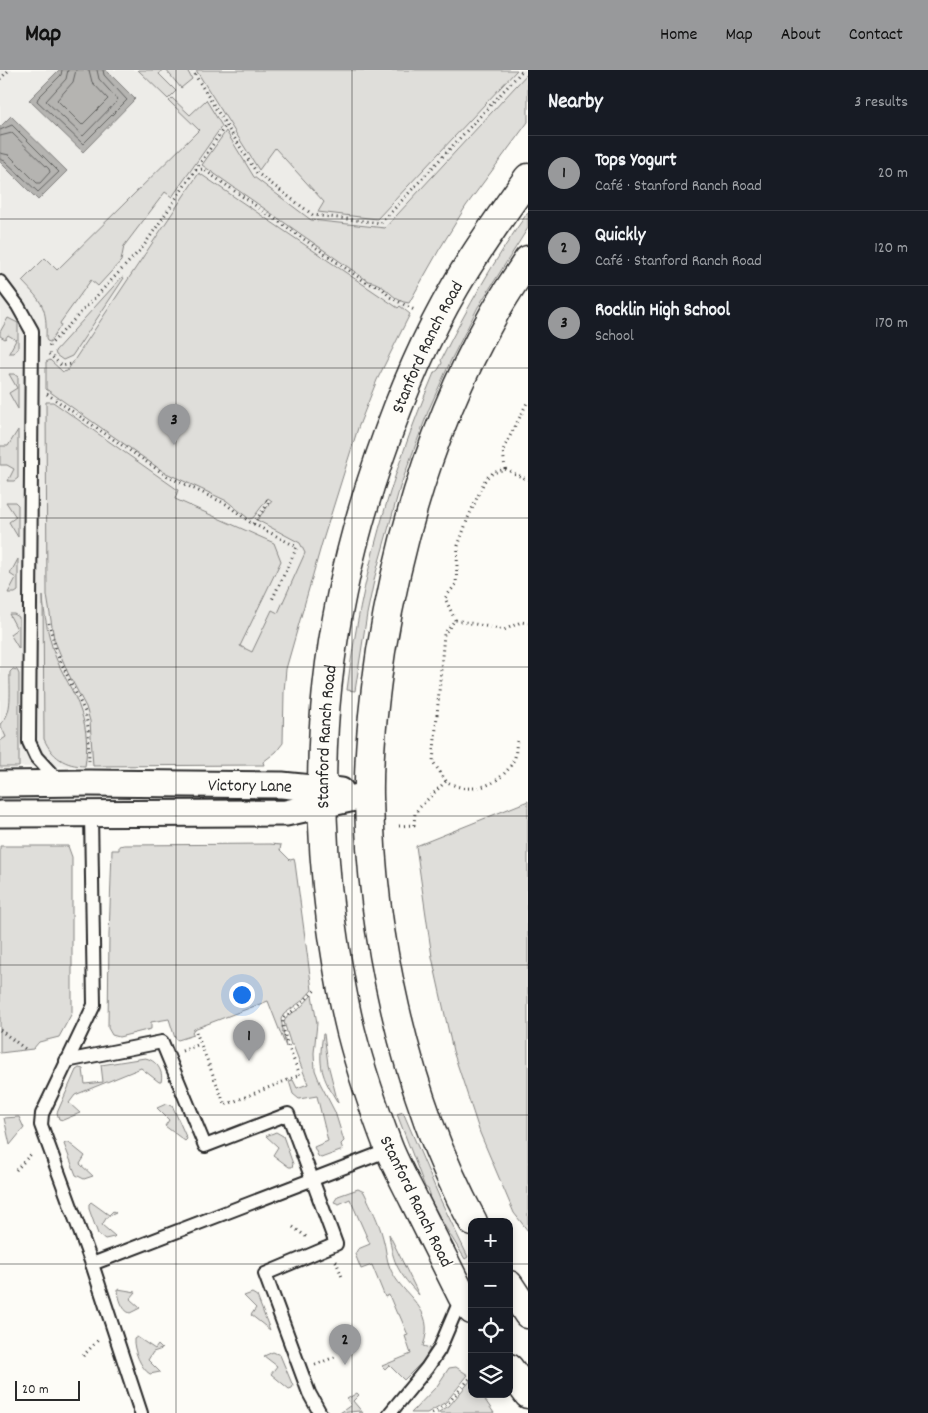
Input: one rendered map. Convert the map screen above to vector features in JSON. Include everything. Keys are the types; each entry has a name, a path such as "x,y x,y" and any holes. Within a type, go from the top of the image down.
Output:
{"main road":[{"name":"Stanford Ranch Road","path":"467,1303 389,1150 352,1034 341,984 326,883 321,797 323,726 327,678 335,628 358,524 392,420 430,334 454,289 480,246 528,178"},
{"path":"471,1218 427,1118 411,1071 388,975 379,927 370,829 368,795 371,729 376,680 393,584 404,536 435,444 454,397 496,310 528,260"},
{"path":"513,1291 528,1314"},
{"path":"513,1373 528,1394"}],"street":[{"name":"Victory Lane","path":"0,784 282,785 321,797 368,795"},
{"name":"Victory Lane","path":"0,814 286,813 321,797"}],"lane":[{"path":"0,282 18,306 32,331 29,742 36,758 62,784"},
{"path":"91,814 94,1005 42,1114 41,1125 92,1264 141,1413"},
{"path":"66,1062 162,1042 204,1146 288,1114 336,1244 265,1274 309,1393 320,1413"},
{"path":"92,1264 389,1150"},
{"path":"390,1413 427,1368 467,1303"}],"path":[{"path":"0,78 8,70"},
{"path":"192,70 257,173 313,215 381,223 523,70"},
{"path":"72,364 62,366 45,351 143,247 226,125"},
{"path":"196,170 202,169 367,284 381,287 390,297 416,311"},
{"path":"43,401 43,392 167,476 226,504 253,524 297,547 271,602"},
{"path":"505,469 503,450 528,401"},
{"path":"455,620 452,610 446,604 445,598 456,584 458,546 468,518 488,476 505,469 528,480"},
{"path":"253,524 268,502 266,500"},
{"path":"455,620 504,630 521,622 528,623"},
{"path":"455,620 444,634 433,762 446,781 454,786 466,789 482,787 493,783 512,762 515,756 517,741"},
{"path":"49,623 57,654 86,718 89,783"},
{"path":"399,826 414,825 415,813 446,781"},
{"path":"196,1032 225,1105 300,1075 282,1022 283,1018 315,990"},
{"path":"0,1030 28,1051"},
{"path":"16,1170 45,1138"},
{"path":"300,1370 338,1356"},
{"path":"432,1413 447,1404 468,1380"}],"shaded area":[{"path":"0,70 528,70 528,122 466,206 439,250 405,311 357,416 255,765 0,767"},
{"path":"138,70 162,70 159,74 176,91 168,99"},
{"path":"166,70 187,70 192,79 181,88"},
{"path":"196,70 517,70 377,219 318,212 324,202 275,148 259,170"},
{"path":"528,73 528,122 466,206 409,303 398,299 375,282 368,281 202,165 226,131 254,177 311,220 385,228"},
{"path":"172,98 190,115 206,100 222,126 172,197 165,192 124,246 121,261 98,286 91,280 60,323 61,325 50,342 47,341 46,320 42,306 22,281 45,258 57,270 199,130 169,101"},
{"path":"199,173 398,308 400,306 410,314 377,380 358,428 322,543 286,669 283,743 276,752 263,762 264,765 93,766 90,721 86,707 68,673 54,639 47,595 46,402 53,402 178,490 175,499 274,543 281,561 240,646 252,652 272,610 278,613 305,553 300,543 257,520 272,501 268,498 253,518 249,519 227,501 164,472 46,389 46,362 50,360 63,372 67,371"},
{"path":"528,212 528,228 478,307 429,409 400,487 375,576 355,691 347,690 360,608 379,528 418,412 434,373 442,363 441,360 471,303"},
{"path":"122,277 124,278 72,356 63,360 56,355 55,351"},
{"path":"8,318 18,323 18,348 14,353 9,353 16,340 8,335 5,339 0,336 0,332"},
{"path":"9,374 14,374 18,377 18,409 9,393 17,388"},
{"path":"18,430 18,478 14,481 8,481 14,469 7,465 0,465 0,446 8,446"},
{"path":"6,502 15,502 18,505 18,537 9,522 16,517"},
{"path":"18,559 18,591 8,593 16,578 10,574"},
{"path":"43,596 44,610 54,653 75,697 85,725 85,766 78,766 60,759 51,751 44,739"},
{"path":"9,614 19,617 19,649 10,634 17,629"},
{"path":"13,669 17,670 19,674 19,767 0,767 0,741 6,737 0,724 4,720 9,707 10,672"},
{"path":"528,801 528,1231 514,1213 480,1133 453,1051 432,957 416,846"},
{"path":"124,845 281,845 280,850 290,860 294,859 312,990 303,1000 284,1014 281,1019 286,1047 268,1001 194,1029 192,1032 194,1035 178,1040 175,1038 169,1019 151,1022 151,1029 119,1037 112,1035 108,1028 112,850 119,850 119,846"},
{"path":"0,846 68,846 72,857 72,1013 59,1037 39,1042 33,1049 0,1053"},
{"path":"312,995 317,1023 314,1053 315,1070 335,1112 344,1141 341,1144 343,1150 321,1158 314,1147 328,1141 317,1096 299,1099 293,1094 289,1081 293,1080 297,1088 308,1084 293,1045 291,1045 284,1022 287,1016 299,1009"},
{"path":"323,1034 338,1103 324,1078 322,1070"},
{"path":"145,1058 153,1061 160,1070 161,1082 141,1068 75,1095 69,1103 80,1113 63,1120 59,1119 57,1113 76,1070 79,1068 83,1069 85,1084 103,1082 101,1065"},
{"path":"166,1104 172,1105 187,1139 185,1141 165,1126 169,1120 157,1108"},
{"path":"403,1112 441,1201 468,1257 465,1259 429,1197 430,1194 425,1187 397,1114"},
{"path":"19,1117 24,1128 10,1145 4,1118"},
{"path":"276,1132 283,1136 293,1164 292,1167 289,1167 273,1155 278,1147 266,1136"},
{"path":"65,1143 69,1143 85,1156 80,1164 93,1176 84,1179 76,1175"},
{"path":"358,1189 364,1192 377,1220 390,1268 395,1278 416,1303 425,1321 426,1333 423,1346 430,1348 425,1359 404,1380 389,1365 385,1369 382,1366 411,1354 405,1336 408,1335 389,1295 385,1297 372,1265 361,1269 355,1254 358,1249 370,1244 350,1199 339,1204 334,1202 338,1196"},
{"path":"91,1202 109,1215 113,1211 116,1213 107,1217 102,1225 114,1237 105,1239 98,1234 89,1209"},
{"path":"389,1234 419,1295 406,1281 398,1268"},
{"path":"118,1289 136,1292 130,1299 140,1308 130,1313 127,1312 121,1303"},
{"path":"252,1293 257,1296 270,1330 251,1315 256,1308 244,1296"},
{"path":"137,1337 155,1349 158,1345 162,1349 153,1352 148,1360 160,1372 150,1374 144,1368 135,1348 134,1339"},
{"path":"273,1352 280,1355 293,1386 292,1388 289,1389 271,1374 277,1366 264,1356"},
{"path":"456,1367 468,1375 446,1402 427,1413 411,1413 437,1386 449,1368"},
{"path":"468,1384 468,1398 484,1398 494,1413 437,1413 449,1406"},
{"path":"357,1393 359,1395 353,1401 363,1413 359,1411 340,1413 351,1405 347,1399"}],"water":[{"path":"59,70 106,70 135,99 83,152 29,100"},
{"path":"11,116 67,171 38,200 0,162 0,127"}],"place":[{"name":"Rocklin High School","path":"174,445"},
{"name":"Tops Yogurt","path":"249,1061"},
{"name":"Quickly","path":"345,1365"}]}
